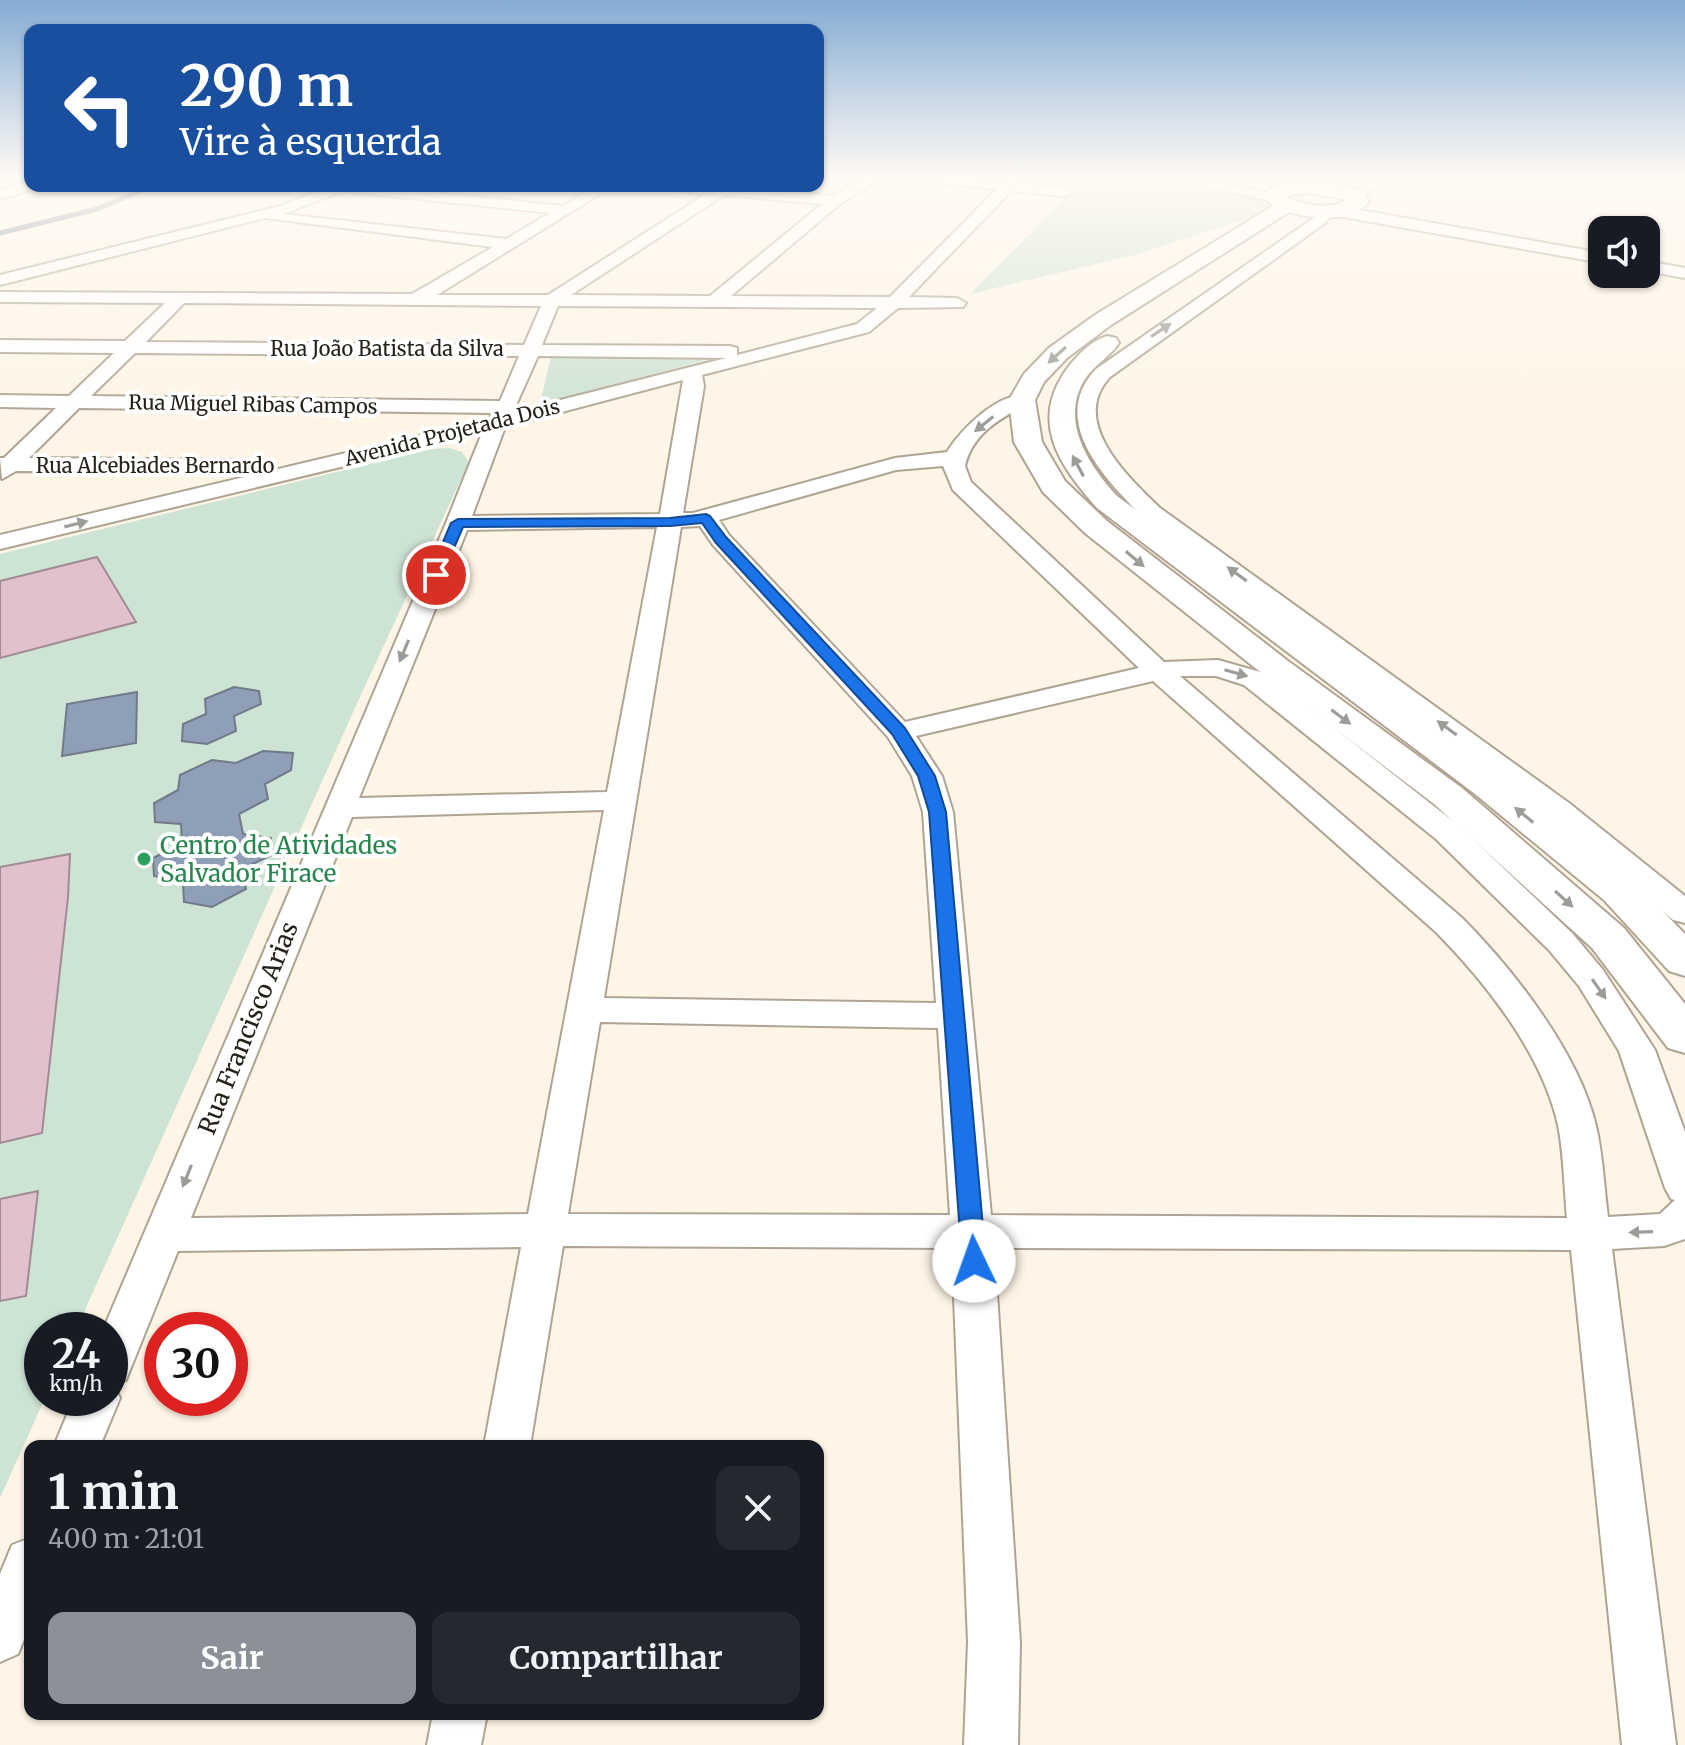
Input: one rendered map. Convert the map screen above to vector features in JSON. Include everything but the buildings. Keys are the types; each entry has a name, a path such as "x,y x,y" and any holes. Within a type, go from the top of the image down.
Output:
{"main road":[{"path":"1204,257 1103,320 1058,353 1033,379 1022,400 1028,442 1053,486 1149,571 1448,796 1608,938 1685,1036"},
{"path":"1230,257 1093,353 1072,376 1060,405 1062,434 1085,479 1107,502 1489,786 1619,891 1685,961"}],"street":[{"path":"0,280 90,257"},
{"path":"417,299 486,257"},
{"path":"552,300 618,257"},
{"path":"715,301 767,257"},
{"name":"Avenida Projetada Dois","path":"0,542 420,441 496,427 863,328 896,301 937,257"},
{"path":"1267,257 1103,373 1092,387 1088,399 1087,422 1098,451 1116,477 1152,513 1558,809 1685,913"},
{"path":"1660,269 1685,273"},
{"path":"0,297 957,303"},
{"path":"3,467 180,298"},
{"name":"Rua Francisco Arias","path":"128,1322 496,427 552,300"},
{"name":"Rua João Batista da Silva","path":"0,346 774,352"},
{"path":"508,1440 621,801 688,520 692,373"},
{"path":"1022,400 1006,406 963,441 955,458 956,476 969,495 1159,672 1449,925 1504,986 1548,1053 1577,1125 1649,1745"},
{"name":"Rua Miguel Ribas Campos","path":"0,401 72,402 496,427"},
{"path":"420,441 496,427"},
{"path":"458,523 688,520 895,464 955,458"},
{"name":"Rua Alcebiades Bernardo","path":"3,467 310,467"},
{"path":"688,520 721,540 899,732 927,776 938,812 972,1230 994,1642 991,1745"},
{"path":"899,732 1159,672 1202,666 1254,679 1447,832 1561,942 1615,1013 1637,1050 1685,1188"},
{"path":"1276,668 1281,682 1315,727"},
{"path":"338,808 621,801"},
{"path":"1447,832 1494,857 1532,870"},
{"path":"584,1010 955,1016"},
{"path":"163,1235 545,1230 1590,1234 1664,1230 1675,1225 1685,1213"},
{"path":"80,1440 90,1416"},
{"path":"0,1636 24,1577"},
{"path":"454,1745 459,1720"}],"green space":[{"path":"1006,257 1124,257 970,294"},
{"path":"551,356 707,360 540,404"},
{"name":"Centro de Atividades Salvador Firace","path":"449,448 462,452 469,462 359,699 84,1312 24,1312 24,1416 37,1416 0,1498 0,554 431,449"}],"water":[{"path":"234,687 259,691 261,704 234,716 236,731 207,744 182,741 183,724 206,714 205,699"},
{"path":"137,692 136,743 62,756 67,704"},
{"path":"263,751 293,753 291,770 265,784 268,799 239,814 243,834 271,838 272,855 242,869 246,889 212,907 184,902 183,882 154,876 153,858 182,843 181,824 155,822 154,803 178,790 180,775 212,760 236,763"}],"place":[{"name":"Centro de Atividades Salvador Firace","path":"144,859"}],"route":[{"path":"436,575 458,523 682,522 706,518 721,540 899,732 927,776 938,812 974,1261"}]}
